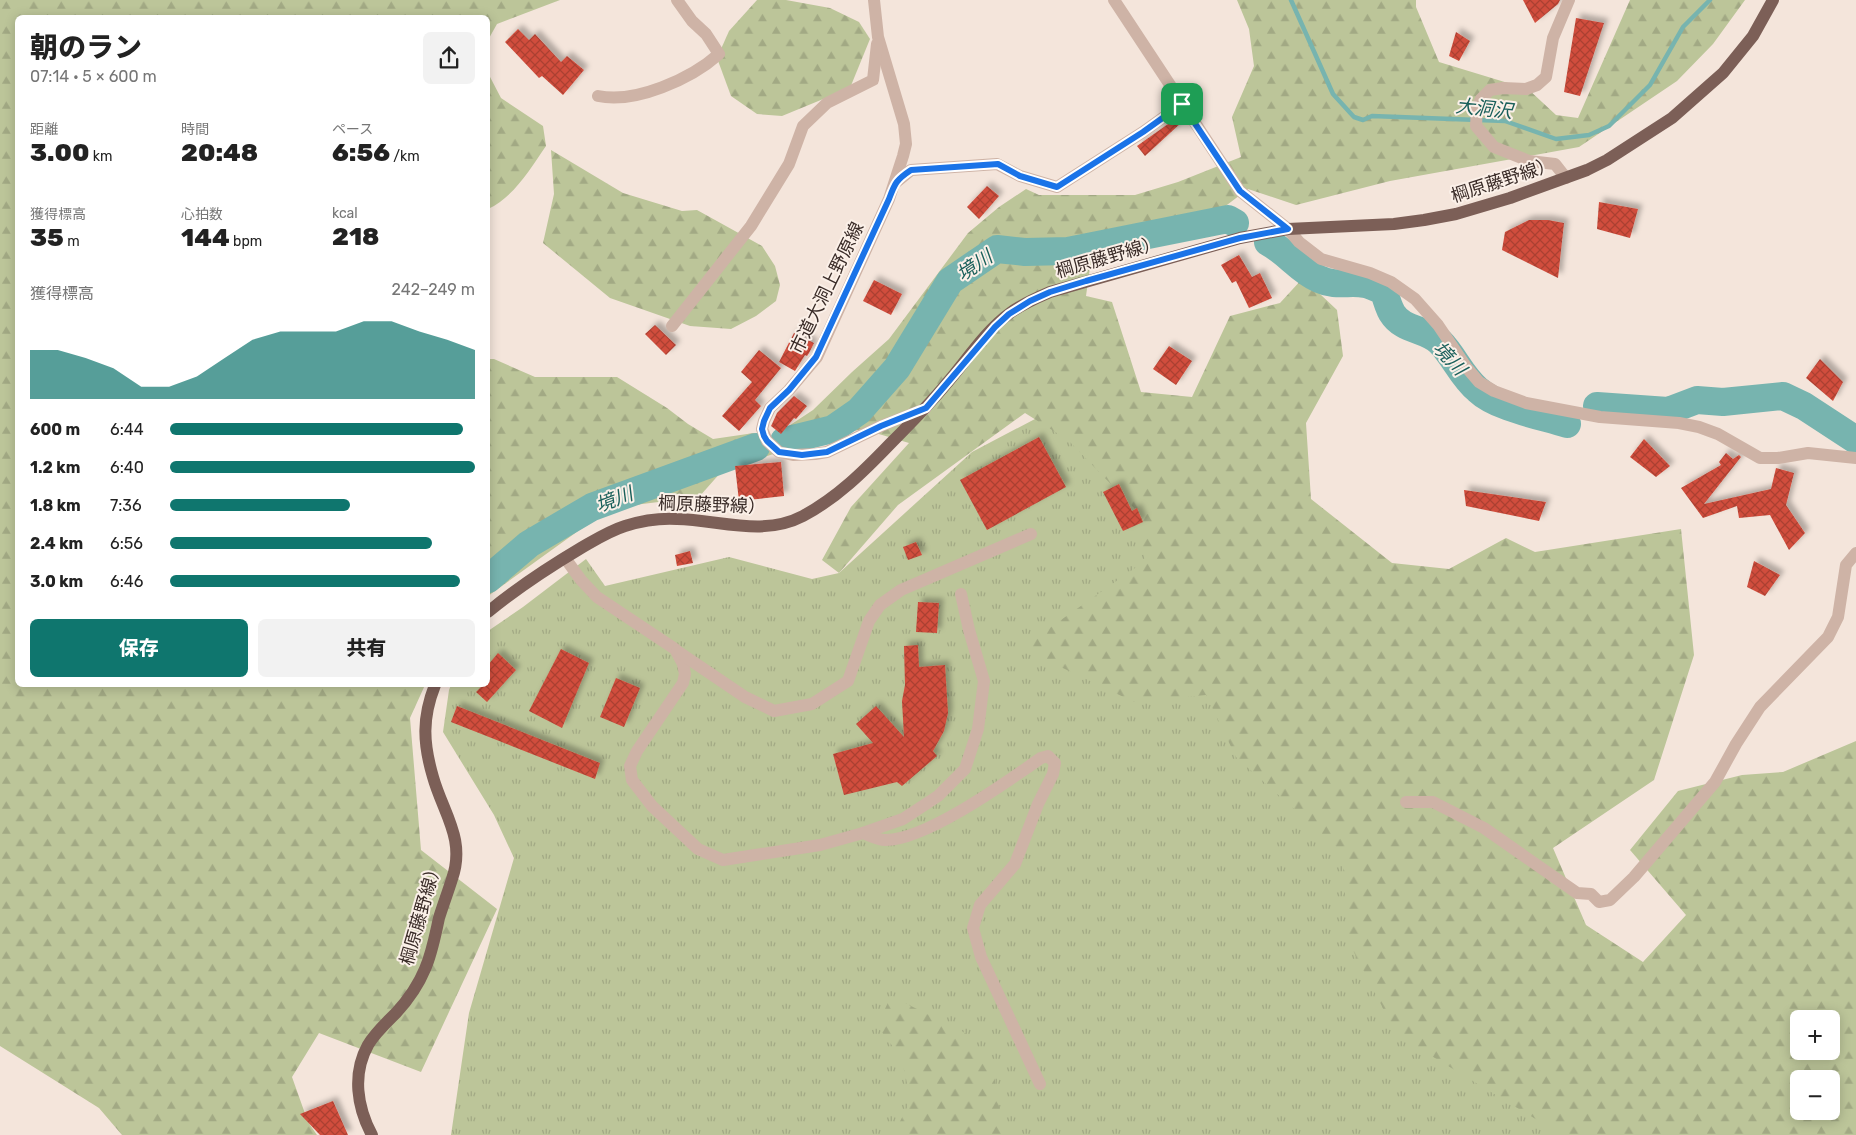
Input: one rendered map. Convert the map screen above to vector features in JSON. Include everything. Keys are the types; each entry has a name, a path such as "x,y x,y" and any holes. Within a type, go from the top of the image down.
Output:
{"main road":[{"name":"棡原藤野線）","path":"490,611 565,558 607,533 624,526 642,522 678,519 756,527 777,525 802,516 850,484 926,408 995,327 1009,314 1030,301 1050,292 1240,238 1288,229 1394,224 1456,214 1566,178 1607,160 1672,118 1723,73 1753,36 1773,0"},
{"name":"棡原藤野線）","path":"372,1135 365,1122 358,1098 360,1064 369,1045 405,1003 425,970 455,872 456,842 451,821 433,778 425,737 425,719 434,687"}],"street":[{"path":"598,96 611,99 631,96 665,86 706,66 719,54 706,34 692,21 677,0"},
{"name":"市道大洞上野原線","path":"874,0 878,37 905,132 905,150 885,207 816,357 789,390 770,408 762,429 767,441 779,452 793,455 815,454 827,452 881,426 926,408"},
{"path":"1114,0 1240,191 1288,229 1299,242 1321,259 1370,273 1391,282 1415,299 1438,325 1467,368 1479,382 1494,391 1526,402 1591,415 1679,423 1699,428 1718,434 1760,458 1778,458 1808,453 1856,458"},
{"path":"1566,178 1555,164 1529,160 1494,147 1476,126 1477,108 1490,90 1503,88 1526,89 1537,85 1546,77 1553,38 1569,0"},
{"path":"672,326 751,226 789,164 803,126 827,103 873,80 878,37"},
{"path":"895,183 911,170 998,164 1020,176 1057,187 1143,132 1182,104"},
{"path":"565,558 581,580 598,598 745,697 774,711 812,704 848,681 869,621 880,605 901,590 1032,534"},
{"path":"1406,802 1433,802 1484,828 1577,893 1591,894 1599,902 1610,900 1634,877 1715,782 1736,744 1760,707 1828,637 1838,617 1846,565 1856,553"},
{"path":"675,649 683,664 685,674 682,683 637,751 630,766 632,780 652,806 698,849 723,860 820,845 903,819 938,796 965,769 978,729 984,681 961,594"},
{"path":"863,833 884,840 910,835 948,818 1002,785 1041,758 1048,756 1055,763 1053,774 1038,804 1015,864 980,905 973,928 981,957 1040,1084"}],"green space":[{"path":"0,0 560,0 497,24 490,36 490,15 15,15 15,687 424,687 410,718 421,850 497,909 421,1072 319,1033 292,1077 308,1122 317,1135 122,1135 99,1108 0,1046"},
{"path":"757,0 786,0 830,8 859,22 870,39 850,88 782,116 757,114 731,96 717,58 729,31"},
{"path":"1237,0 1416,0 1416,7 1439,62 1528,89 1556,115 1578,118 1630,0 1745,0 1713,44 1677,81 1579,147 1390,181 1296,205 1248,189 1190,233 1090,267 1086,296 1112,302 1141,392 1192,397 1230,316 1280,303 1303,278 1337,310 1343,356 1306,423 1311,499 1392,563 1449,569 1506,538 1535,552 1681,529 1694,655 1654,780 1553,848 1586,925 1643,962 1686,915 1630,850 1678,791 1742,775 1783,772 1856,741 1856,1135 1562,1135 1397,1035 1347,939 1343,853 1236,757 1206,695 1134,702 1021,648 1145,561 1135,509 1068,440 1025,413 898,505 839,573 822,560 851,507 909,443 862,429 804,444 722,471 699,497 610,508 490,595 490,359 535,377 617,377 713,439 754,433 772,437 813,410 889,339 968,233 999,207 1026,189 1039,195 1135,195 1178,182 1241,157 1232,117 1254,66 1249,29"},
{"path":"490,77 501,98 543,126 546,146 514,190 490,208"},
{"path":"551,150 623,193 682,211 697,210 762,246 775,266 780,285 776,301 756,316 731,329 690,326 610,298 543,243 554,194"},
{"path":"1086,399 1575,1135 451,1135 469,1013 514,858 494,815 443,732 450,687 490,687 490,630 586,559 605,586 729,557 812,579 839,573 972,452 1052,410"},
{"path":"891,996 967,1034 993,1069 1004,1135 893,1135 911,1100 901,1057 877,1026"}],"building":[{"path":"1523,0 1560,0 1558,4 1535,23"},
{"path":"1576,18 1604,23 1580,96 1564,92"},
{"path":"518,29 529,40 535,34 561,62 567,56 584,70 563,95 542,76 539,78 505,42"},
{"path":"1456,32 1470,41 1459,61 1449,56"},
{"path":"1178,117 1182,122 1145,156 1137,146"},
{"path":"987,186 999,196 979,219 967,207"},
{"path":"1599,202 1638,209 1630,238 1597,229"},
{"path":"1529,220 1548,220 1564,223 1558,278 1502,250 1505,232"},
{"path":"1239,255 1252,277 1260,273 1272,298 1249,308 1236,281 1232,283 1221,265"},
{"path":"874,280 902,294 891,315 863,301"},
{"path":"655,325 676,345 666,355 645,334"},
{"path":"794,333 814,343 807,356 805,355 795,371 779,362"},
{"path":"1169,346 1192,361 1176,385 1153,369"},
{"path":"759,350 781,368 755,400 761,406 739,431 722,416 752,382 741,372"},
{"path":"1820,359 1843,382 1833,401 1806,378"},
{"path":"794,396 807,406 781,434 771,426 777,413"},
{"path":"1039,437 1066,487 987,530 960,480"},
{"path":"1644,439 1670,466 1656,477 1630,457"},
{"path":"1726,453 1733,459 1739,455 1741,457 1704,504 1771,489 1776,468 1794,473 1786,505 1805,533 1789,550 1770,515 1739,518 1737,506 1703,518 1681,488 1721,465 1719,462"},
{"path":"781,462 784,496 739,501 735,466"},
{"path":"1119,484 1132,511 1137,508 1143,522 1123,531 1103,492"},
{"path":"1464,490 1546,502 1539,521 1466,506"},
{"path":"916,542 922,555 908,560 903,547"},
{"path":"690,551 693,563 677,566 675,555"},
{"path":"1754,561 1780,575 1765,596 1747,587"},
{"path":"918,602 939,603 937,633 916,632"},
{"path":"918,645 919,667 945,665 948,713 944,731 933,751 937,756 902,786 897,782 844,795 833,754 873,743 856,724 876,706 904,737 902,701 905,685 904,646"},
{"path":"561,649 589,663 562,728 529,711"},
{"path":"498,653 516,670 487,702 476,692 481,687 490,687 490,663"},
{"path":"616,678 640,688 624,727 600,717"},
{"path":"457,706 600,763 595,779 451,722"},
{"path":"333,1101 348,1135 320,1135 300,1114"}],"waterway":[{"name":"大洞沢","path":"1291,0 1333,94 1354,117 1363,120 1372,116 1505,121 1556,139 1589,135 1609,126 1650,85 1683,27 1710,0"},
{"name":"境川","path":"784,441 833,429 859,411 897,368 950,281 997,249 1025,252 1068,251 1228,219 1235,223"},
{"name":"境川","path":"1268,242 1305,271 1319,279 1331,283 1365,284 1384,291 1389,308 1397,319 1434,337 1440,342 1472,385 1486,396 1508,407 1567,424"},
{"name":"境川","path":"1597,406 1668,411 1697,400 1723,402 1783,396 1804,406 1856,440"},
{"name":"境川","path":"490,577 529,544 592,507 756,447"}],"route":[{"path":"1182,104 1240,191 1288,229 1240,238 1086,281 1050,292 1030,301 1009,314 995,327 926,408 881,426 827,452 793,455 779,452 767,441 762,429 770,408 789,390 816,357 895,183 902,177 911,170 998,164 1020,176 1057,187 1143,132 1182,104"}]}
